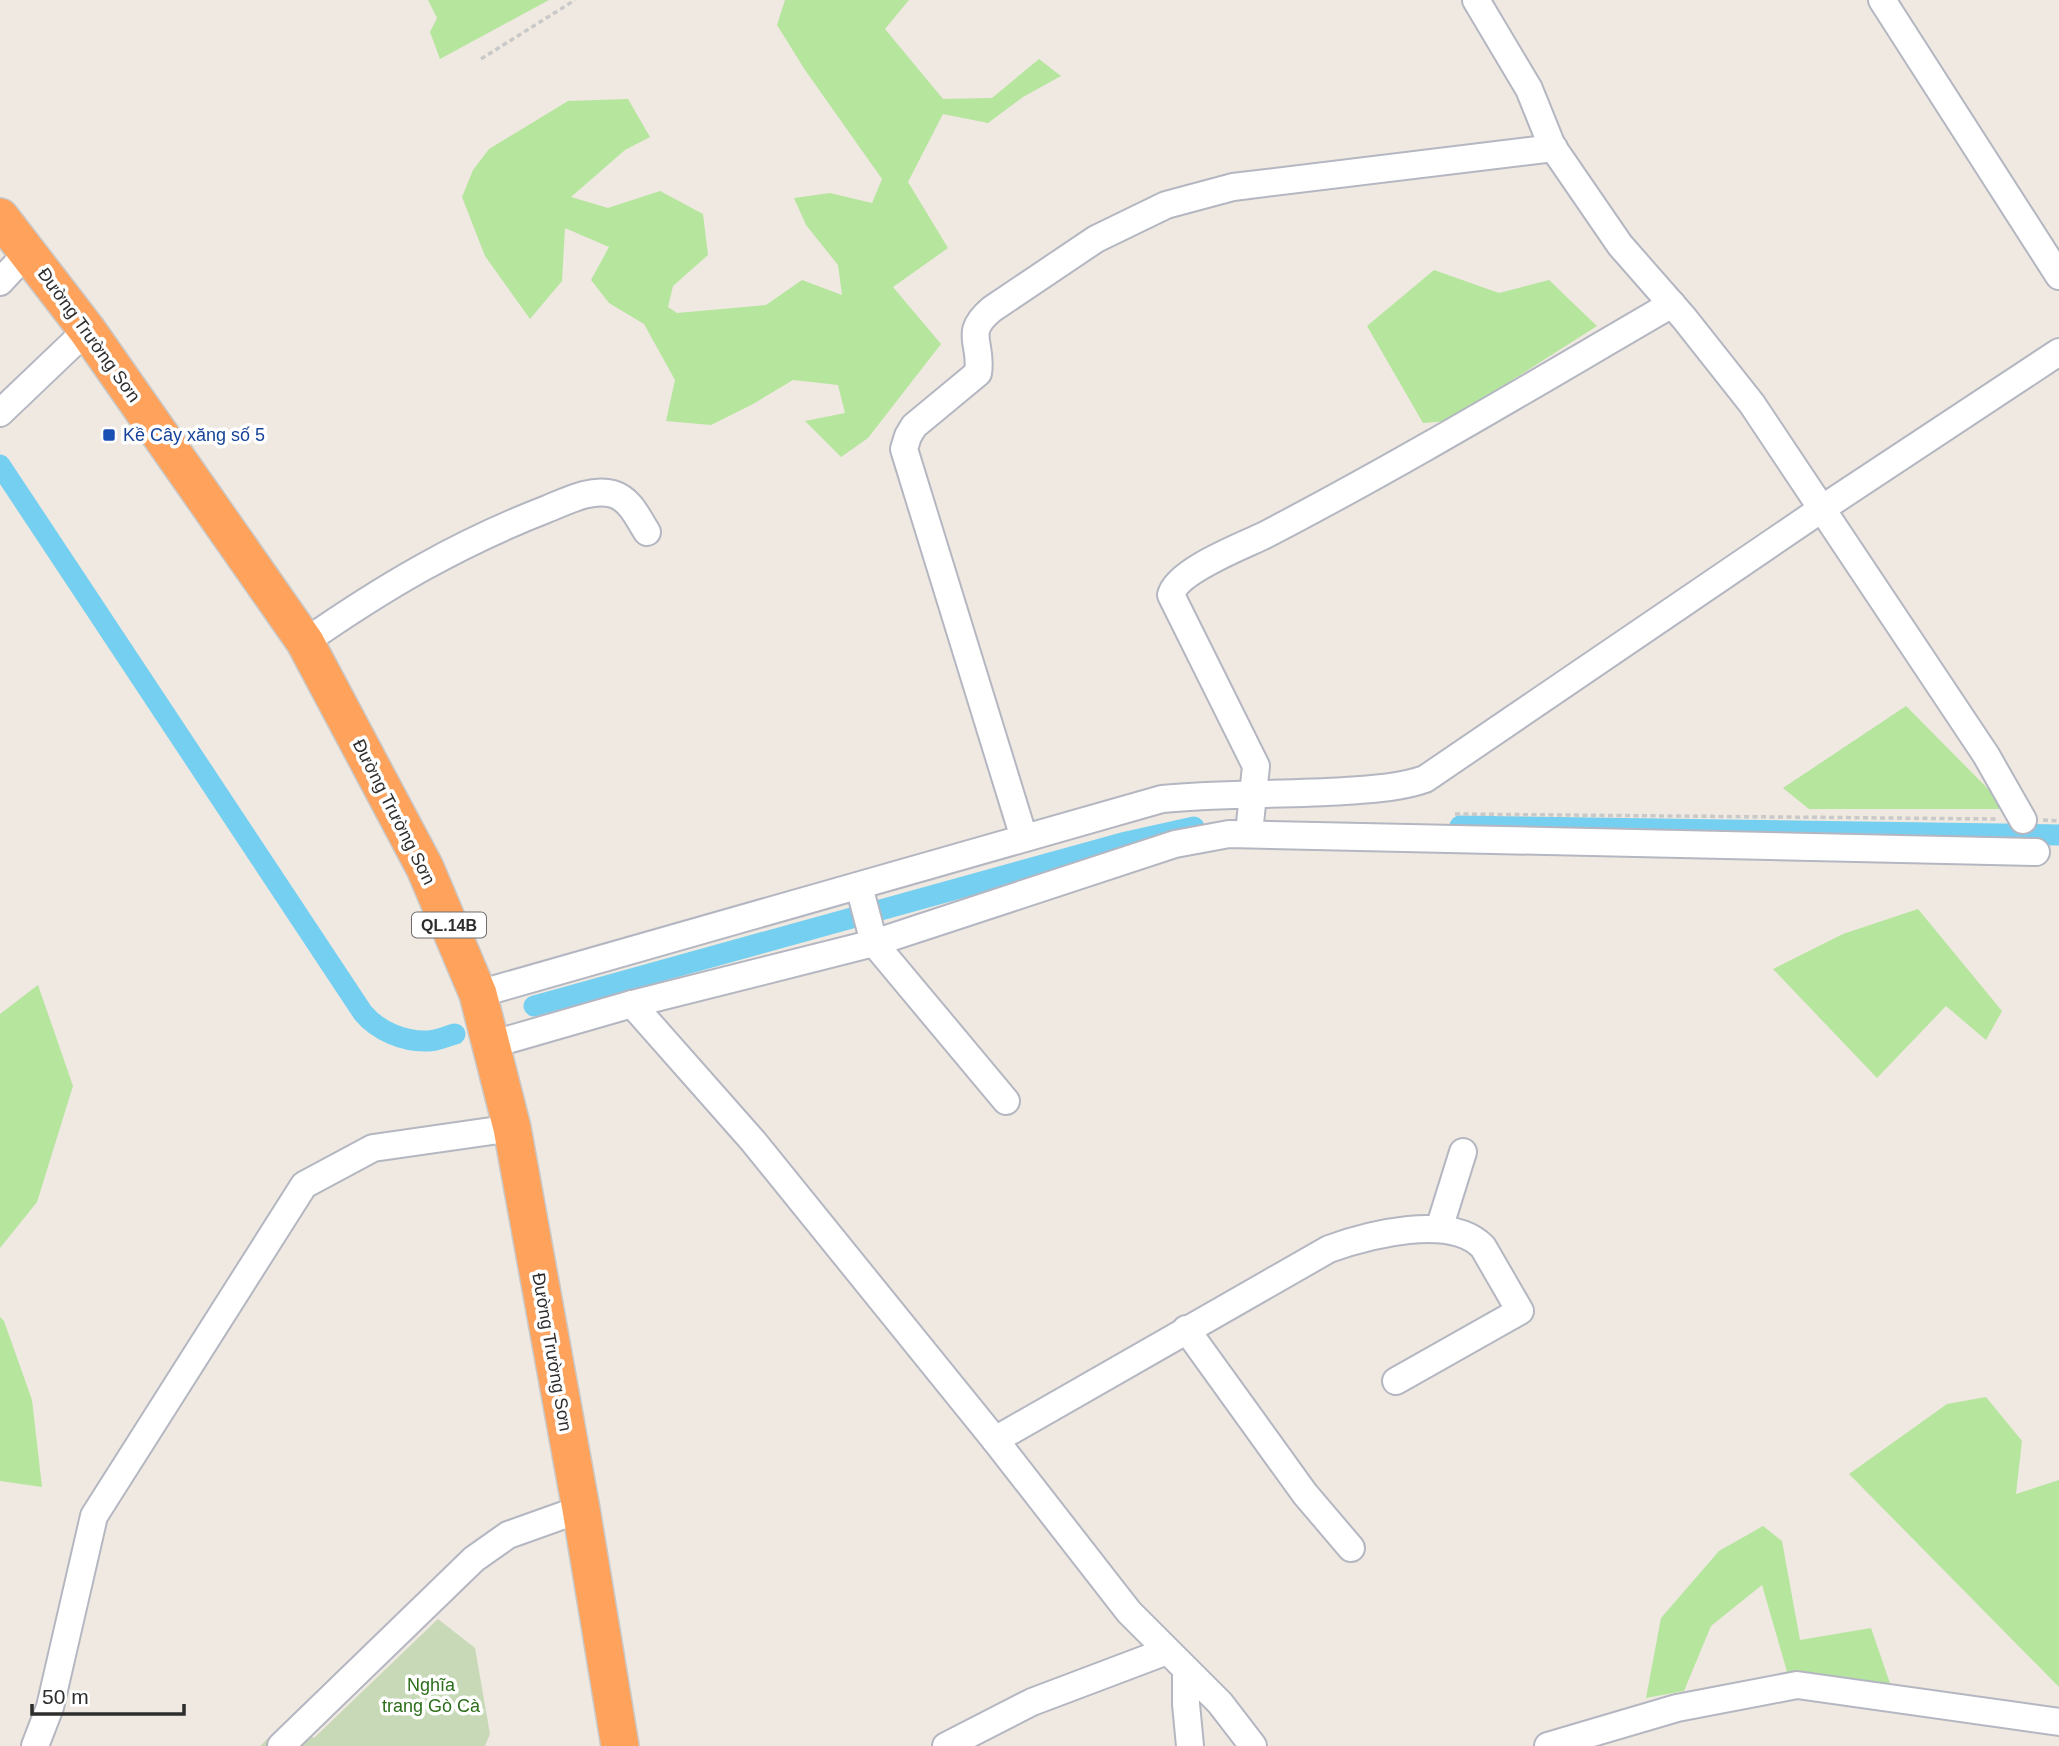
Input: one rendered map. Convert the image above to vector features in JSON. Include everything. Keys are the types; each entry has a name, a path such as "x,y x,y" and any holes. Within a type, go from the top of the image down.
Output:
{"highway":[{"name":"Đường Trường Sơn","path":"0,217 87,330 305,642 425,868 478,994 512,1128 581,1509 620,1746"}],"street":[{"path":"1476,0 1530,89 1553,148 1620,245 1672,304 1752,404 1986,755 2023,820"},
{"path":"1882,0 2059,276"},
{"path":"1024,838 904,449 914,426 978,373 975,328 980,321 992,309 1096,239 1167,205 1233,187 1553,148"},
{"path":"0,282 28,252"},
{"path":"1249,833 1256,766 1171,595 1173,587 1197,569 1343,494 1672,304"},
{"path":"0,413 87,330"},
{"path":"478,994 1162,799 1387,788 1425,779 1823,508 2059,352"},
{"path":"305,642 368,598 445,554 502,526 572,499 593,493 615,494 629,505 648,532"},
{"path":"490,1045 632,1004 874,943 1175,844 1229,834 2036,852"},
{"path":"859,886 874,943 1006,1101"},
{"path":"632,1004 753,1141 995,1440 1129,1612 1220,1703 1253,1746"},
{"path":"35,1746 50,1707 94,1516 304,1185 373,1148 512,1128"},
{"path":"1439,1229 1463,1152"},
{"path":"995,1440 1329,1249 1357,1239 1425,1228 1457,1232 1476,1239 1520,1311 1396,1381"},
{"path":"1186,1329 1305,1494 1351,1548"},
{"path":"281,1746 474,1559 508,1535 581,1509"},
{"path":"946,1746 1031,1702 1167,1651"},
{"path":"1186,1670 1190,1746"},
{"path":"1548,1746 1677,1708 1797,1685 2059,1722"}],"path":[{"path":"481,59 575,0"},
{"path":"1444,813 2059,821"}],"green space":[{"path":"428,0 549,0 440,59 430,32 437,18"},
{"path":"785,0 909,0 885,29 943,99 992,98 1039,59 1061,76 1023,97 988,123 943,114 908,182 948,248 893,287 941,344 868,438 841,457 805,421 845,413 838,385 793,380 711,425 666,421 675,380 644,324 609,303 591,280 609,247 565,228 562,281 530,319 485,256 462,197 473,170 489,149 568,101 628,99 650,137 625,150 571,197 608,208 660,191 703,214 708,255 673,286 668,307 677,313 766,305 802,280 842,295 838,265 806,225 794,198 830,193 872,203 882,179 805,70 777,25"},
{"path":"1434,270 1499,293 1549,280 1597,326 1448,421 1423,423 1367,326"},
{"path":"1906,706 2008,809 1809,809 1783,788"},
{"path":"1918,909 2002,1011 1986,1040 1946,1006 1877,1078 1773,969 1843,934"},
{"path":"38,985 73,1086 37,1202 0,1248 0,1014"},
{"path":"0,1317 4,1321 32,1400 42,1487 0,1481"},
{"path":"1986,1397 2022,1441 2016,1494 2059,1480 2059,1687 1849,1474 1947,1404"},
{"path":"1763,1526 1782,1541 1800,1640 1871,1628 1893,1692 1788,1675 1762,1585 1711,1626 1684,1691 1646,1698 1661,1618 1719,1551"},
{"name":"Nghĩa trang Gò Cà","path":"438,1619 475,1648 490,1734 485,1746 260,1746 291,1717 314,1738"}],"waterway":[{"path":"0,465 363,1013 384,1030 410,1040 431,1041 455,1034"},
{"path":"1460,826 2059,835"},
{"path":"534,1006 1122,843 1194,827"}],"place":[{"name":"Kề Cây xăng số 5","path":"109,435"}]}
